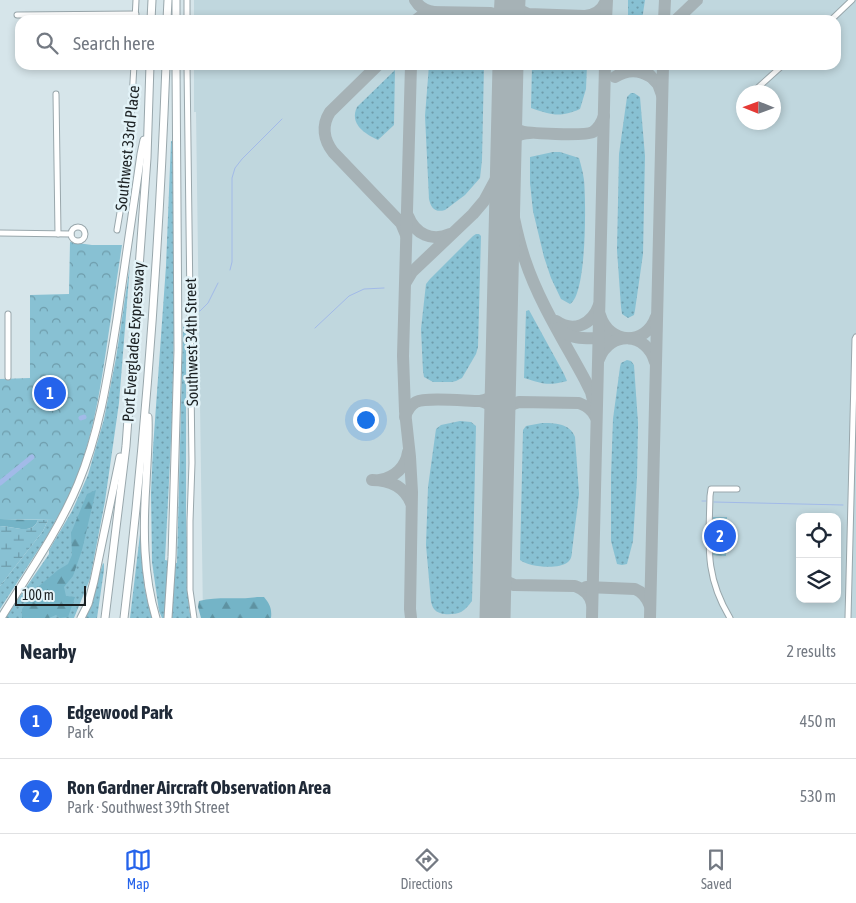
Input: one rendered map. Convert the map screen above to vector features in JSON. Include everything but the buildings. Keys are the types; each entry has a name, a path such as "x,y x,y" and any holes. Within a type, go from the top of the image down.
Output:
{"highway":[{"path":"151,15 152,0"},
{"path":"167,15 168,0"},
{"path":"176,0 176,15"},
{"name":"Port Everglades Expressway","path":"105,618 126,446 147,158 150,70"},
{"name":"Port Everglades Expressway","path":"124,618 147,399 156,282 166,70"},
{"path":"168,618 172,557 178,350 176,70"},
{"path":"1,618 67,511 79,482 102,412 141,154 148,122"},
{"path":"147,399 149,435 146,486 146,548 149,587 156,618"},
{"path":"81,618 88,604 92,589 120,460 126,446"}],"street":[{"path":"17,15 136,14 136,0"},
{"path":"187,0 187,15"},
{"path":"836,15 852,0"},
{"name":"Southwest 33rd Place","path":"117,230 127,169 134,70"},
{"name":"Southwest 34th Street","path":"188,70 192,463 190,590 194,618"},
{"path":"761,85 777,70"},
{"path":"56,94 58,234"},
{"path":"0,233 71,234"},
{"path":"8,314 8,376"},
{"path":"848,618 854,339 856,337"},
{"path":"0,356 8,356"},
{"path":"730,618 716,590 710,569 710,496 711,489 736,489"}],"shaded area":[{"path":"194,0 856,0 856,618 203,618 196,112 194,112 194,70 841,70 841,15 194,15"}],"green space":[{"path":"628,0 645,0 643,15 628,15"},
{"path":"395,70 394,125 378,140 360,128 355,118 355,113 357,107"},
{"path":"429,70 484,70 480,178 465,195 442,211 434,209 429,199 425,116"},
{"path":"532,70 587,70 586,89 580,109 556,115 531,108"},
{"path":"631,93 640,97 645,156 643,254 634,315 628,318 622,314 617,250 619,154 627,97"},
{"path":"171,141 173,141 175,277 172,422 165,560 177,563 183,327 185,326 186,513 189,609 191,618 162,618 159,611 152,562 151,494 153,448 166,266"},
{"path":"560,152 579,158 584,180 585,226 582,266 576,297 570,304 561,299 551,278 533,211 530,157"},
{"path":"476,234 481,236 478,347 476,354 462,378 452,382 433,382 424,377 423,371 421,329 426,284"},
{"path":"70,242 92,245 122,245 100,390 90,435 76,479 56,520 0,519 0,379 30,378 30,295 69,294"},
{"path":"130,265 119,403 105,501 90,579 74,618 5,618 49,554 49,550 72,511 88,475 104,419 116,358"},
{"path":"529,310 567,381 546,384 524,378 526,311"},
{"path":"627,360 631,361 634,365 638,423 637,477 633,541 627,564 622,565 617,564 611,541 611,476 613,419 620,367 621,363"},
{"path":"460,421 471,422 476,426 472,601 461,612 447,614 436,611 431,602 426,545 428,487 436,429 441,425"},
{"path":"542,423 566,426 573,432 575,437 579,494 571,559 558,566 551,567 530,564 520,560 523,430 526,426"},
{"path":"96,490 82,550 73,576 64,587 66,596 75,597 68,617 60,618 56,615 49,618 22,618 22,609 39,586 68,564 72,555 71,533 87,494"},
{"path":"713,517 727,517 726,556 712,555"},
{"path":"0,519 38,520 31,528 22,529 0,526"},
{"path":"38,520 48,520 43,531 0,586 0,526 27,529 35,525"},
{"path":"48,520 56,520 0,609 0,586 43,531"},
{"path":"140,534 145,587 153,618 130,618"},
{"path":"103,563 104,570 97,618 85,618"},
{"path":"264,597 268,602 271,609 271,618 201,618 198,607 199,601 220,598"}],"waterway":[{"path":"230,270 232,262 232,178 235,168 282,119"},
{"path":"198,311 208,303 218,283"},
{"path":"315,328 349,296 364,289 384,288"},
{"path":"0,483 32,457"},
{"path":"714,502 843,505"}],"taxiway":[{"path":"415,0 418,5 434,12"},
{"path":"512,0 517,9 528,14 556,15"},
{"path":"588,15 603,7 606,0"},
{"path":"606,15 607,0"},
{"path":"664,15 665,0"},
{"path":"681,15 697,0"},
{"path":"423,15 429,12 491,13 496,15"},
{"path":"373,70 330,112 325,122 327,143 333,152 401,223 406,235"},
{"path":"411,70 403,356 405,411 412,492 411,618"},
{"path":"592,618 605,70"},
{"path":"645,70 658,84 662,95"},
{"path":"650,618 663,70"},
{"path":"615,77 632,71 641,72 649,76"},
{"path":"507,114 518,130 532,133 556,134 593,132 600,125 604,116"},
{"path":"506,148 516,137 530,133"},
{"path":"406,282 412,272 473,214 484,201 498,175 506,150"},
{"path":"506,170 521,249 531,276 560,336 591,392 594,404"},
{"path":"408,216 415,228 425,235 437,237 450,234"},
{"path":"556,321 562,325 581,325 592,318 599,305"},
{"path":"600,315 611,332 628,338 644,333 656,317"},
{"path":"558,328 574,337 606,338"},
{"path":"599,359 611,343 619,339 628,338 637,340 644,345 651,352 655,362"},
{"path":"480,401 492,397 501,379"},
{"path":"405,417 408,410 416,402 437,399 480,401 494,409 499,425"},
{"path":"500,430 504,411 519,402 579,403 585,405 596,418"},
{"path":"380,480 399,471 405,462 408,452"},
{"path":"372,480 385,481 396,485 404,492 411,503"},
{"path":"496,562 502,576 514,585 575,586 586,593 592,604"},
{"path":"586,587 635,589 648,600 650,606"},
{"path":"493,618 495,605"}],"runway":[{"path":"509,15 510,0"},
{"path":"495,618 508,70"}],"place":[{"name":"Edgewood Park","path":"50,393"},
{"name":"Ron Gardner Aircraft Observation Area","path":"720,536"}]}
